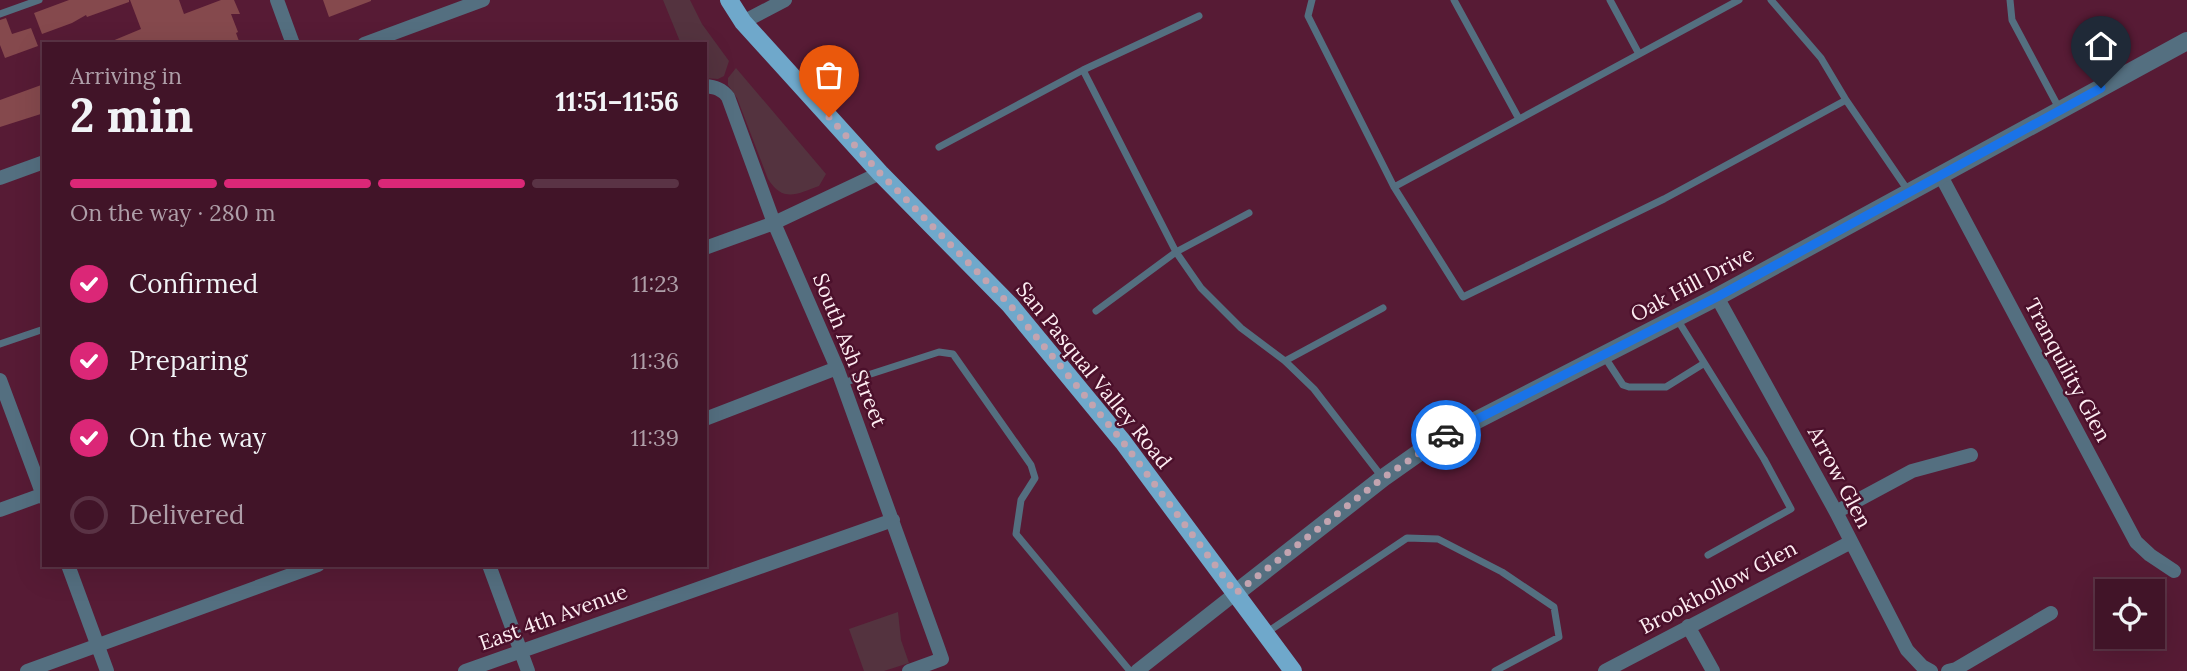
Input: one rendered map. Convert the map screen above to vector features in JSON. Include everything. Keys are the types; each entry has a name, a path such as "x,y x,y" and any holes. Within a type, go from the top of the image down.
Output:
{"main road":[{"name":"San Pasqual Valley Road","path":"729,0 743,22 880,173 1010,305 1123,442 1293,671"}],"street":[{"path":"277,0 292,42"},
{"path":"369,42 483,0"},
{"path":"743,22 785,0"},
{"name":"Oak Hill Drive","path":"1236,593 1383,478 1434,442 1717,297 2186,44"},
{"name":"South Ash Street","path":"707,86 715,87 728,97 774,223 843,383 942,659 909,671"},
{"path":"0,178 42,163"},
{"path":"707,247 774,223 880,173"},
{"name":"Tranquility Glen","path":"1941,176 2136,542 2150,555 2174,570"},
{"name":"Arrow Glen","path":"1717,297 1836,512 1907,650 1922,666 1931,671"},
{"path":"707,418 837,368"},
{"path":"0,380 42,493"},
{"path":"1836,512 1912,471 1971,455"},
{"path":"0,510 42,496"},
{"name":"East 4th Avenue","path":"466,671 893,520"},
{"name":"Brookhollow Glen","path":"1605,671 1851,542"},
{"path":"69,567 107,671"},
{"path":"27,671 313,567"},
{"path":"490,567 528,671"},
{"path":"1137,671 1236,593"},
{"path":"1948,671 1956,669 2051,613"},
{"path":"1688,626 1713,671"}],"lane":[{"path":"0,14 39,0"},
{"path":"1312,0 1308,16 1394,187 1463,297 1664,198 1846,100"},
{"path":"1454,0 1519,119"},
{"path":"1610,0 1639,54"},
{"path":"1394,187 1740,0"},
{"path":"1771,0 1821,58 1846,100 1911,194"},
{"path":"2010,0 2012,20 2060,111"},
{"path":"939,147 1083,70 1199,16"},
{"path":"1083,70 1176,252 1201,288 1241,328 1285,361 1314,389 1383,478"},
{"path":"1096,311 1176,252 1249,213"},
{"path":"1285,361 1383,307"},
{"path":"1676,318 1758,449 1791,509 1708,555"},
{"path":"0,344 42,330"},
{"path":"843,383 939,352 953,354 1031,464 1035,478 1021,500 1016,534 1130,671"},
{"path":"1603,355 1623,385 1629,387 1666,387 1703,364"},
{"path":"1266,634 1407,538 1438,539 1502,572 1554,607 1559,637 1495,671"}],"shaded area":[{"path":"663,0 690,0 702,24 729,61 724,76 718,79 707,78 707,42 680,42"},
{"path":"736,68 826,174 819,186 791,195 779,191 768,179 737,98 728,85 728,78"},
{"path":"898,612 901,640 909,663 884,671 864,671 849,629"}],"building":[{"path":"69,0 129,2 87,17 86,15 42,34 34,13"},
{"path":"130,0 179,0 184,14 221,0 234,0 240,14 231,14 239,42 110,42 141,29"},
{"path":"323,0 371,0 371,1 329,17"},
{"path":"6,18 12,34 31,28 38,46 5,58 0,45 0,20"},
{"path":"42,85 42,114 0,127 0,100"}],"way so far":[{"path":"829,117 1010,305 1123,442 1236,593 1383,478 1446,435"}],"route":[{"path":"1446,435 1717,297 1911,194 2101,88"}]}
